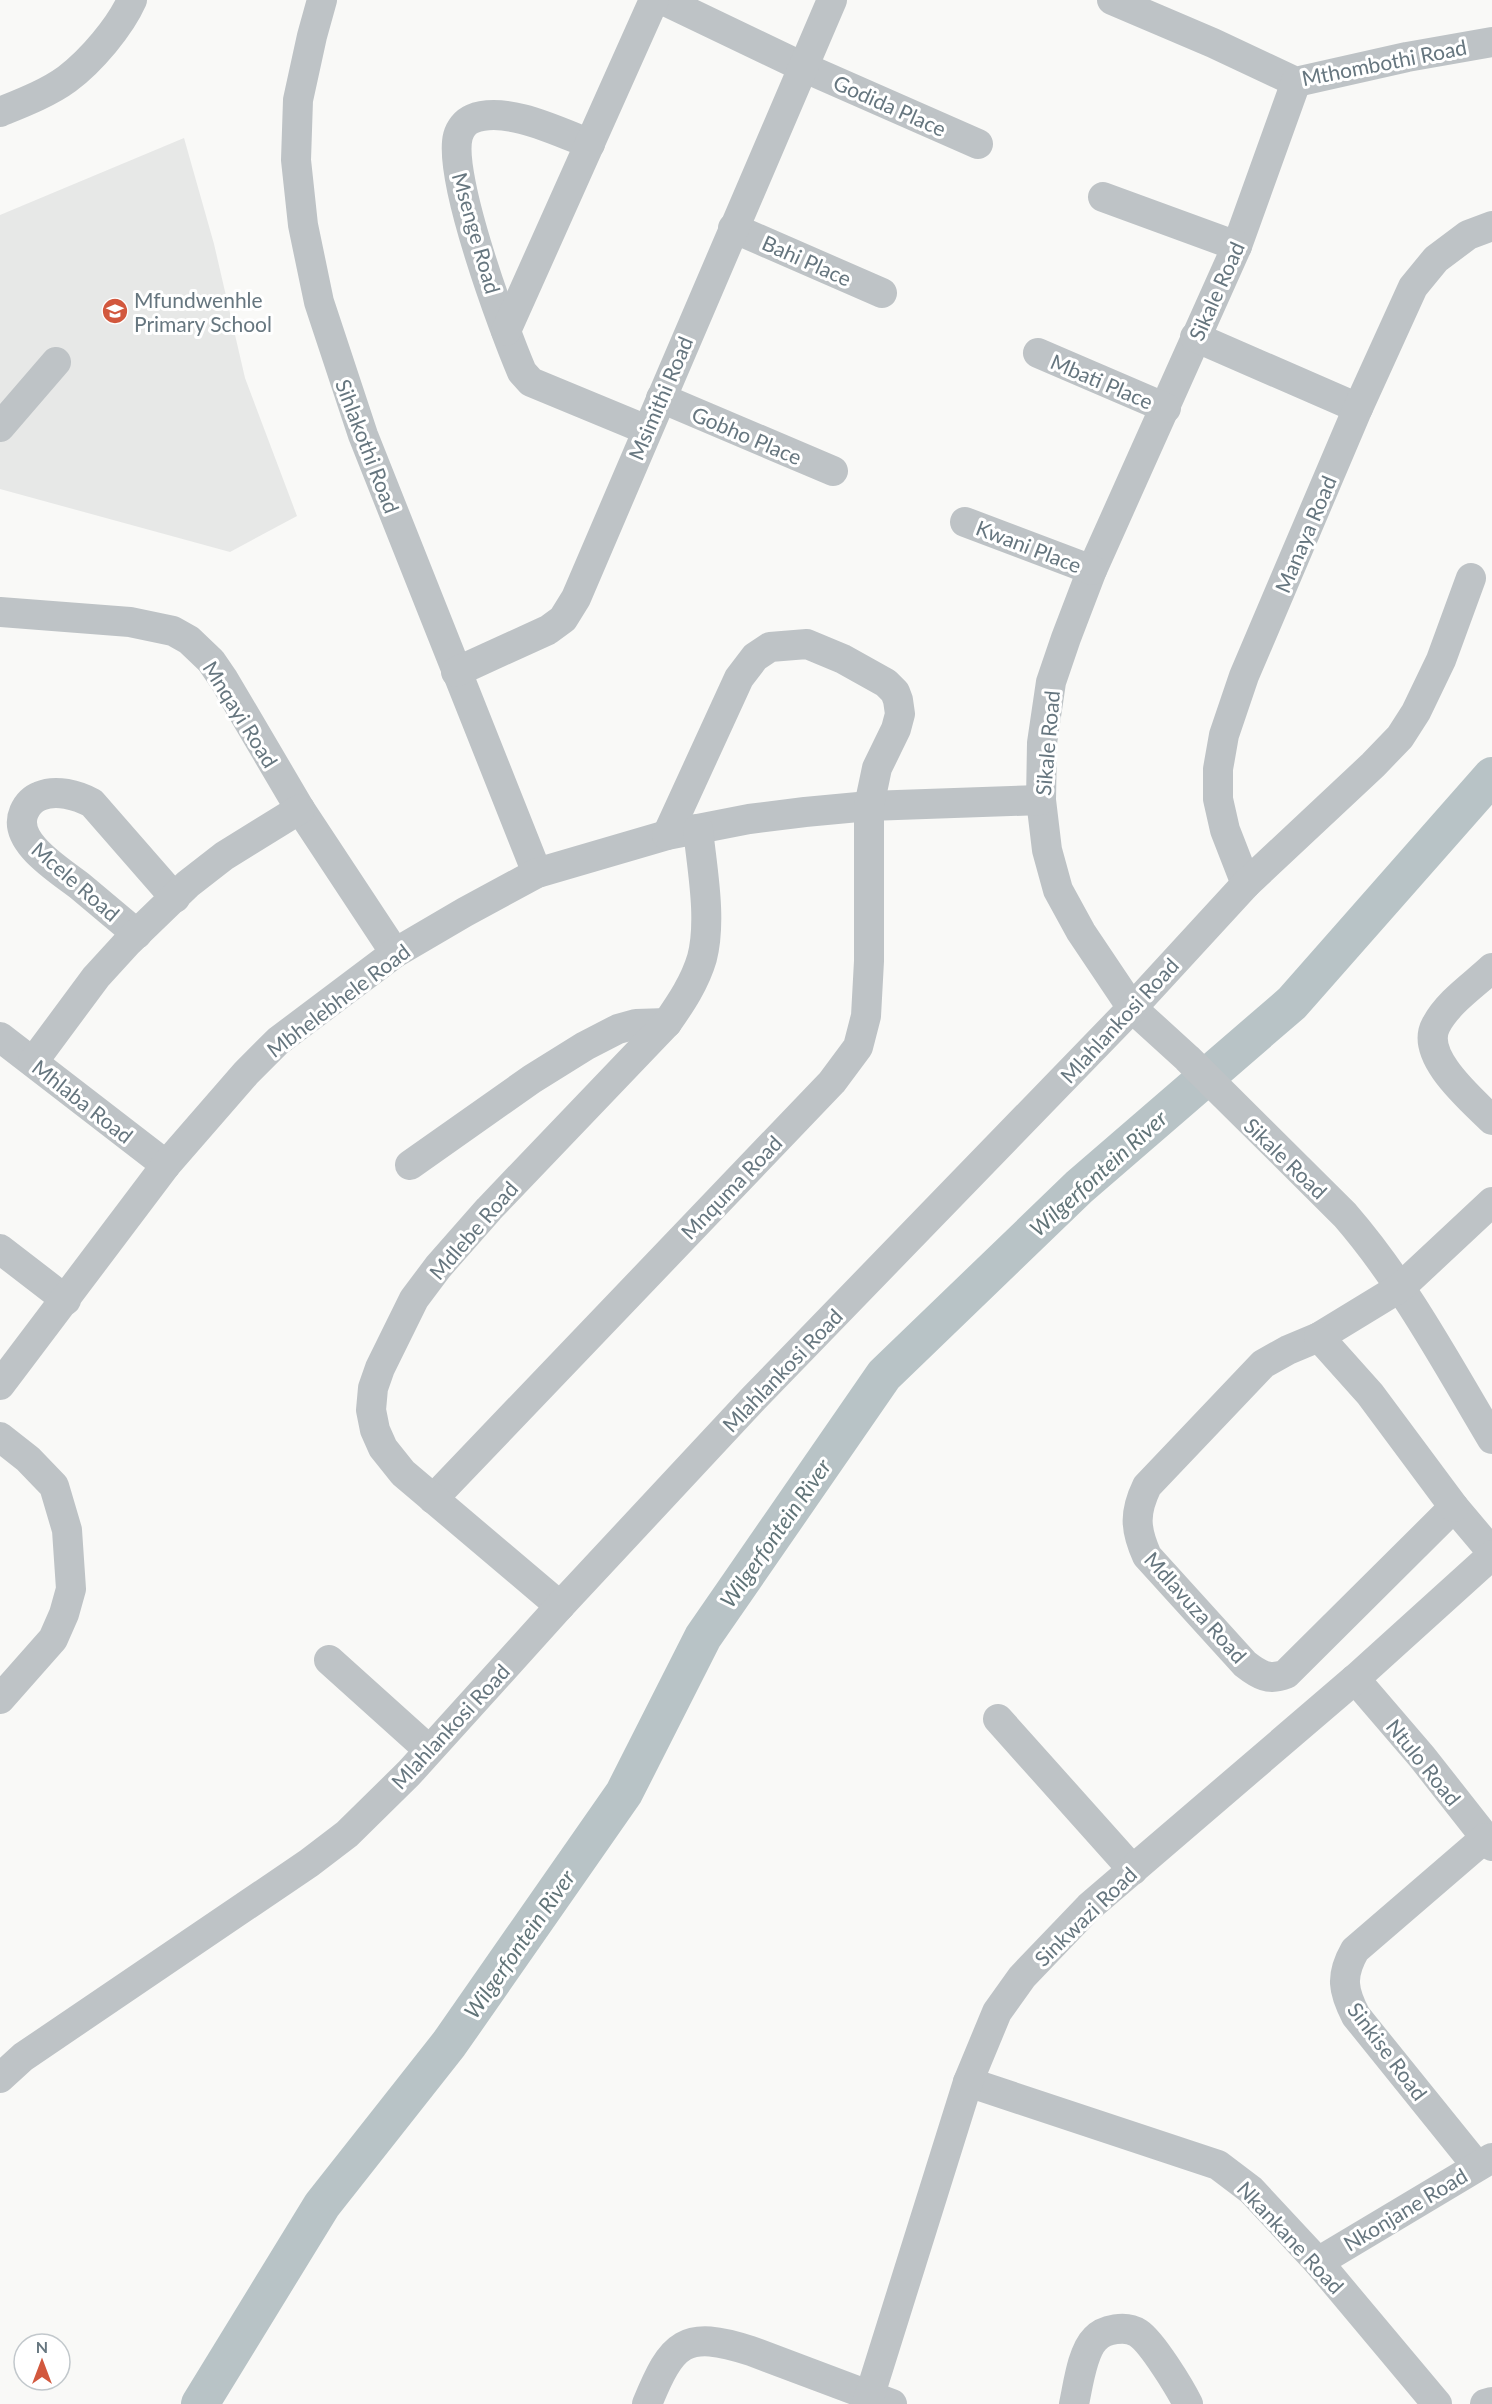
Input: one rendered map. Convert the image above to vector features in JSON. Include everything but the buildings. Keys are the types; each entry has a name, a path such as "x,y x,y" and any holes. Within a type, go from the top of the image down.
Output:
{"street":[{"path":"0,112 67,79 104,43 128,10 132,0"},
{"name":"Sihlakothi Road","path":"322,0 298,100 296,160 303,225 316,291 338,366 363,435 537,873"},
{"name":"Msenge Road","path":"506,331 654,0"},
{"name":"Godida Place","path":"663,0 803,67 978,144"},
{"name":"Msimithi Road","path":"456,672 548,630 563,619 576,598 832,0"},
{"name":"Mthombothi Road","path":"1112,0 1213,43 1296,82 1407,57 1492,42"},
{"name":"Sikale Road","path":"1296,82 1237,246 1092,570 1051,682 1042,743 1041,800 1047,850 1058,890 1081,932 1132,1008 1187,1058 1345,1215 1401,1287 1492,1439"},
{"name":"Msenge Road","path":"590,144 528,121 502,116 471,119 462,126 458,137 459,179 506,331 522,372 531,382 647,430"},
{"path":"1103,197 1237,246"},
{"name":"Manaya Road","path":"1246,884 1226,830 1218,799 1218,769 1224,735 1244,676 1358,408 1413,287 1436,259 1468,235 1492,226"},
{"name":"Bahi Place","path":"733,228 882,293"},
{"path":"1195,337 1358,408"},
{"name":"Mbati Place","path":"1038,353 1166,408"},
{"path":"0,427 57,362"},
{"name":"Gobho Place","path":"661,398 833,471"},
{"name":"Kwani Place","path":"965,522 1092,570"},
{"name":"Mlahlankosi Road","path":"0,2078 23,2057 309,1863 346,1834 429,1750 754,1398 1132,1008 1246,884 1400,737 1416,712 1441,660 1471,578"},
{"name":"Mnqayi Road","path":"0,612 130,622 173,631 189,640 211,661 225,680 300,809 395,953"},
{"path":"667,835 739,678 755,657 770,647 807,644 843,659 886,683 895,692 900,714 896,729 877,768 869,806"},
{"name":"Mcele Road","path":"137,934 41,856 27,839 21,826 23,814 28,805 45,794 79,796 92,803 175,898"},
{"name":"Mbhelebhele Road","path":"0,1385 166,1165 246,1073 278,1041 395,953 537,873 667,835 760,818 869,806 1041,800"},
{"name":"Mnquma Road","path":"433,1499 832,1082 858,1047 866,1017 869,961 869,806"},
{"name":"Mcele Road","path":"33,1062 96,977 188,884 224,856 300,809"},
{"name":"Mdlebe Road","path":"560,1606 403,1473 383,1448 375,1430 371,1410 373,1388 380,1368 414,1299 438,1267 489,1209 667,1023 693,981 706,936 698,829"},
{"path":"1492,968 1446,1011 1435,1027 1433,1040 1443,1066 1457,1085 1492,1120"},
{"path":"410,1165 532,1079 585,1046 618,1029 636,1024 667,1023"},
{"name":"Mhlaba Road","path":"0,1037 166,1165"},
{"name":"Mdlavuza Road","path":"1454,1507 1286,1674 1269,1678 1245,1664 1147,1556 1140,1540 1137,1523 1138,1504 1147,1486 1263,1364 1319,1337 1401,1287 1492,1202"},
{"path":"0,1249 66,1300"},
{"path":"1319,1337 1370,1394 1492,1554"},
{"path":"0,1437 28,1459 54,1486 68,1530 71,1589 64,1614 53,1639 0,1699"},
{"name":"Sinkwazi Road","path":"876,2401 968,2082 997,2012 1022,1977 1089,1907 1355,1678 1492,1554"},
{"path":"330,1660 429,1750"},
{"name":"Ntulo Road","path":"1355,1678 1422,1757 1489,1842"},
{"path":"998,1719 1133,1869"},
{"name":"Sinkise Road","path":"1485,2162 1356,2016 1348,2000 1344,1977 1347,1964 1355,1950 1489,1842"},
{"name":"Nkankane Road","path":"968,2082 1218,2165 1251,2190 1318,2262 1437,2404"},
{"name":"Nkonjane Road","path":"1318,2262 1485,2162"},
{"path":"1074,2404 1089,2348 1095,2338 1118,2329 1128,2329 1138,2333 1149,2343 1188,2404"},
{"path":"647,2404 665,2362 677,2350 693,2342 706,2341 727,2343 751,2351 876,2401"},
{"path":"1485,2404 1492,2402"}],"shaded area":[{"name":"Mfundwenhle Primary School","path":"184,138 214,244 245,378 297,516 230,552 0,489 0,215"}],"waterway":[{"name":"Wilgerfontein River","path":"200,2404 322,2205 449,2044 624,1793 703,1637 884,1375 1079,1187 1292,1003 1492,776"}],"place":[{"name":"Mfundwenhle Primary School","path":"115,311"}]}
